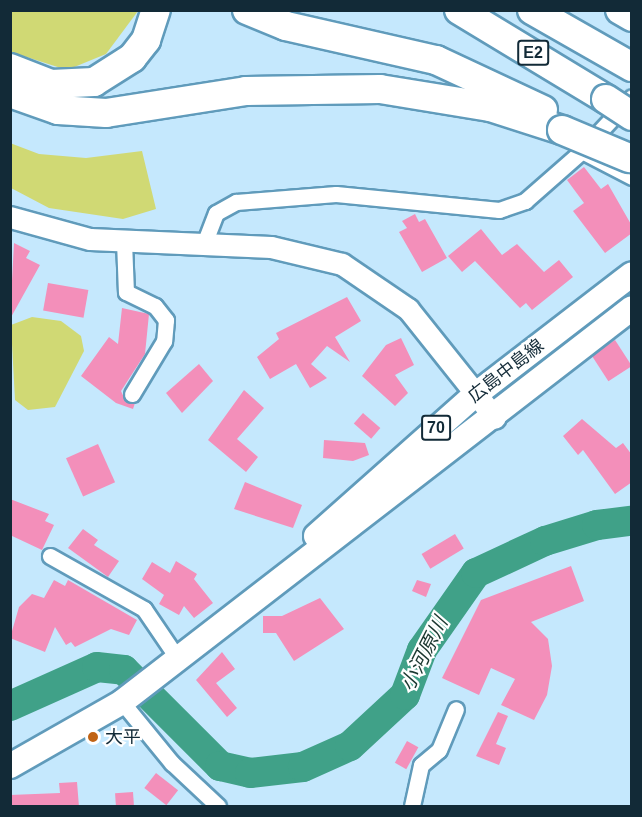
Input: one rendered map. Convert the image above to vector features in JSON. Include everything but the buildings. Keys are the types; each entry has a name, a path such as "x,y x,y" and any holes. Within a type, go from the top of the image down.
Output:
{"highway":[{"path":"10,68 51,84 94,82 132,58 146,40 156,10"},
{"path":"247,10 286,26 436,60 565,127 631,165"},
{"name":"E2","path":"459,10 619,98 632,116"},
{"name":"E2","path":"532,10 632,67"},
{"path":"620,10 632,17"},
{"path":"10,93 58,110 106,113 246,91 380,89 490,107 565,127"}],"main road":[{"name":"広島中島線","path":"254,596 359,493 476,394 632,274"},
{"name":"広島中島線","path":"10,766 126,700 254,596 495,418 632,308"}],"street":[{"path":"204,244 216,213 236,202 336,194 499,210 525,201 582,150 619,98"},
{"path":"582,150 631,165"},
{"path":"11,219 90,239 204,244 308,253 376,283 435,339 495,418"},
{"path":"124,242 126,292 164,313 166,320 164,341 132,394"},
{"path":"50,556 144,609 171,665"},
{"path":"126,700 172,763 218,807"},
{"path":"412,807 420,765 439,750 456,709"}],"green space":[{"path":"10,11 138,11 106,54 67,70 11,52"},
{"path":"10,143 39,154 86,158 142,151 156,209 123,219 49,208 11,188"},
{"path":"32,317 61,321 81,336 84,351 55,407 28,410 15,400 11,325"}],"waterway":[{"name":"小河原川","path":"10,706 97,667 124,670 220,766 250,773 303,767 350,746 405,695 422,650 476,573 545,541 597,525 632,521"}],"place":[{"name":"大平","path":"93,737"}]}
